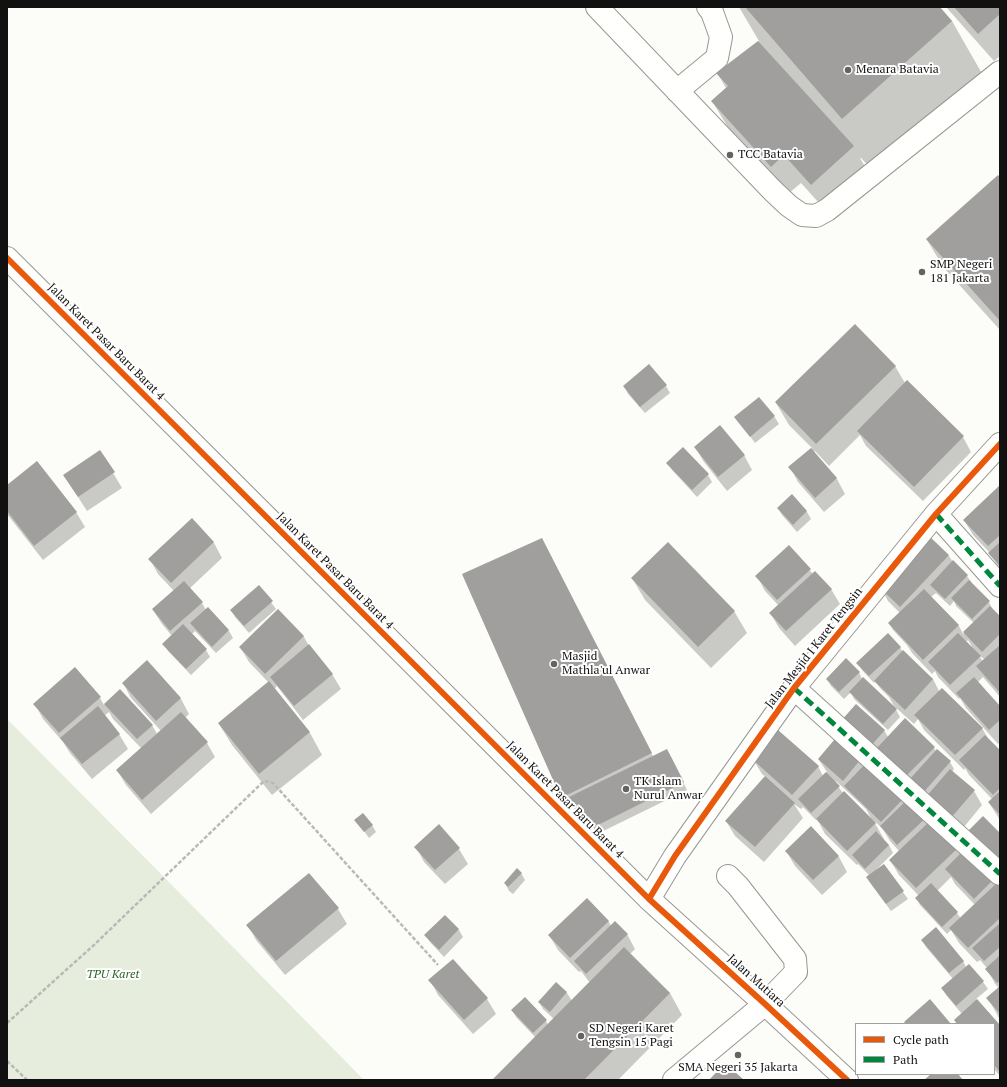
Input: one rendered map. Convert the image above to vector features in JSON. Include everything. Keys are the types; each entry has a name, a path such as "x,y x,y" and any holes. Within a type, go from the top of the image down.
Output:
{"street":[{"path":"597,7 789,206 802,215 816,216 827,210 1000,72"},
{"path":"677,91 717,58 721,37 712,12 708,7"},
{"name":"Jalan Karet Pasar Baru Barat 4","path":"7,258 403,643 649,899"},
{"name":"Jalan Mesjid I Karet Tengsin","path":"649,899 674,856 794,688 936,514 1000,444"},
{"path":"936,514 1000,586"},
{"path":"794,688 1000,874"},
{"path":"674,1080 765,1004 796,972 795,959 738,886 728,876"},
{"name":"Jalan Mutiara","path":"649,899 847,1080"}],"path":[{"path":"7,1023 94,945 264,781 273,783 438,965"},
{"path":"7,1061 27,1080"}],"green space":[{"name":"TPU Karet","path":"7,719 158,871 364,1080 7,1080"}],"building":[{"name":"Menara Batavia","path":"745,7 940,7 952,21 842,119"},
{"path":"954,7 1000,7 1000,14 978,34"},
{"path":"758,41 854,146 811,185 784,155 771,167 711,101 728,86 716,73"},
{"path":"998,175 1000,178 1000,321 926,239"},
{"path":"855,324 896,366 816,444 775,402"},
{"path":"649,364 667,385 640,407 623,386"},
{"path":"907,380 964,436 914,487 857,431"},
{"path":"759,397 775,416 750,437 734,417"},
{"path":"720,425 745,455 718,477 694,447"},
{"path":"683,447 709,474 692,490 666,463"},
{"path":"811,448 837,478 815,498 788,467"},
{"path":"100,450 115,472 78,497 63,475"},
{"path":"37,461 77,512 34,546 7,511 7,485"},
{"path":"1000,485 1000,535 988,546 963,520"},
{"path":"792,494 807,511 793,525 777,508"},
{"path":"192,518 214,542 171,583 148,559"},
{"path":"927,534 949,555 900,607 878,586"},
{"name":"Masjid Mathla'ul Anwar","path":"542,538 652,753 561,798 462,574"},
{"path":"668,542 735,611 698,647 631,578"},
{"path":"1000,542 1000,566 988,553"},
{"path":"789,545 811,569 777,600 755,576"},
{"path":"953,560 968,575 945,599 930,585"},
{"path":"815,571 832,589 786,631 769,613"},
{"path":"969,580 990,601 972,619 951,598"},
{"path":"184,581 203,602 170,631 152,609"},
{"path":"259,585 273,601 244,626 230,610"},
{"path":"924,589 959,625 923,660 888,623"},
{"path":"990,606 1000,616 1000,634 982,652 963,632"},
{"path":"208,607 229,630 212,647 190,623"},
{"path":"278,609 304,636 265,674 239,647"},
{"path":"183,624 207,649 186,669 162,644"},
{"path":"888,633 901,647 869,676 856,663"},
{"path":"958,633 981,656 950,685 928,662"},
{"path":"309,644 333,674 294,706 270,677"},
{"path":"1000,645 1000,693 976,666"},
{"path":"903,650 933,679 905,710 874,681"},
{"path":"846,658 860,672 839,692 826,679"},
{"path":"147,660 181,698 156,721 122,683"},
{"path":"75,667 101,697 59,733 33,704"},
{"path":"863,677 897,709 883,724 849,692"},
{"path":"974,677 1000,706 1000,720 989,730 956,693"},
{"path":"269,681 310,732 259,774 218,723"},
{"path":"942,688 983,728 955,755 914,715"},
{"path":"120,689 153,725 137,739 104,704"},
{"path":"856,704 885,730 869,748 840,722"},
{"path":"98,706 120,734 82,764 60,738"},
{"path":"181,712 208,742 142,800 116,770"},
{"path":"905,718 935,747 905,777 876,749"},
{"path":"778,730 819,766 792,795 752,759"},
{"path":"840,733 865,754 843,781 818,759"},
{"path":"985,735 1000,750 1000,788 993,795 959,760"},
{"name":"TK Islam Nurul Anwar","path":"667,749 684,782 586,831 569,797"},
{"path":"937,749 951,761 923,793 909,780"},
{"path":"869,760 906,796 881,822 844,786"},
{"path":"950,769 975,790 950,819 925,798"},
{"path":"826,772 840,786 811,813 798,799"},
{"path":"765,776 795,803 755,847 725,821"},
{"path":"844,791 876,823 847,851 816,819"},
{"path":"1000,791 1000,815 988,802"},
{"path":"911,796 929,815 897,845 880,826"},
{"path":"363,813 373,825 364,832 354,820"},
{"path":"983,816 1000,833 1000,869 965,834"},
{"path":"932,819 959,847 916,888 889,860"},
{"path":"439,824 460,848 435,870 414,847"},
{"path":"811,826 839,856 813,880 785,851"},
{"path":"876,831 889,845 865,869 852,855"},
{"path":"965,849 994,879 974,899 945,869"},
{"path":"884,864 904,891 886,904 866,877"},
{"path":"517,868 522,873 508,887 504,883"},
{"path":"309,873 339,908 276,961 246,925"},
{"path":"1000,880 1000,918 968,948 949,928"},
{"path":"931,883 958,912 942,927 915,898"},
{"path":"587,898 609,921 570,958 548,935"},
{"path":"445,915 459,929 439,950 424,935"},
{"path":"615,921 628,934 586,974 574,961"},
{"path":"1000,923 1000,947 984,961 972,948"},
{"path":"936,927 964,961 949,973 921,940"},
{"name":"SD Negeri Karet Tengsin 15 Pagi","path":"624,947 670,993 584,1080 492,1080"},
{"path":"1000,955 1000,981 997,983 985,969"},
{"path":"453,959 488,998 464,1020 428,980"},
{"path":"969,964 984,981 956,1006 941,988"},
{"path":"556,982 567,992 550,1012 538,1002"},
{"path":"1000,986 1000,1014 986,998"},
{"path":"525,997 547,1020 533,1033 511,1010"},
{"path":"930,999 950,1023 905,1023 904,1022"},
{"path":"977,999 1000,1025 1000,1072 995,1066 995,1023 956,1023 954,1020"},
{"path":"725,1063 744,1080 709,1080"},
{"path":"930,1075 959,1075 963,1080 924,1080"}],"marked path":[{"path":"936,514 1000,586"},
{"path":"794,688 1000,874"}],"cycle path":[{"path":"7,258 649,899 847,1080"},
{"path":"649,899 675,856 794,688 936,514 1000,444"}],"place":[{"name":"Menara Batavia","path":"848,70"},
{"name":"TCC Batavia","path":"730,155"},
{"name":"SMP Negeri 181 Jakarta","path":"922,272"},
{"name":"Masjid Mathla'ul Anwar","path":"554,664"},
{"name":"TK Islam Nurul Anwar","path":"626,789"},
{"name":"SD Negeri Karet Tengsin 15 Pagi","path":"581,1036"},
{"name":"SMA Negeri 35 Jakarta","path":"738,1055"}]}
